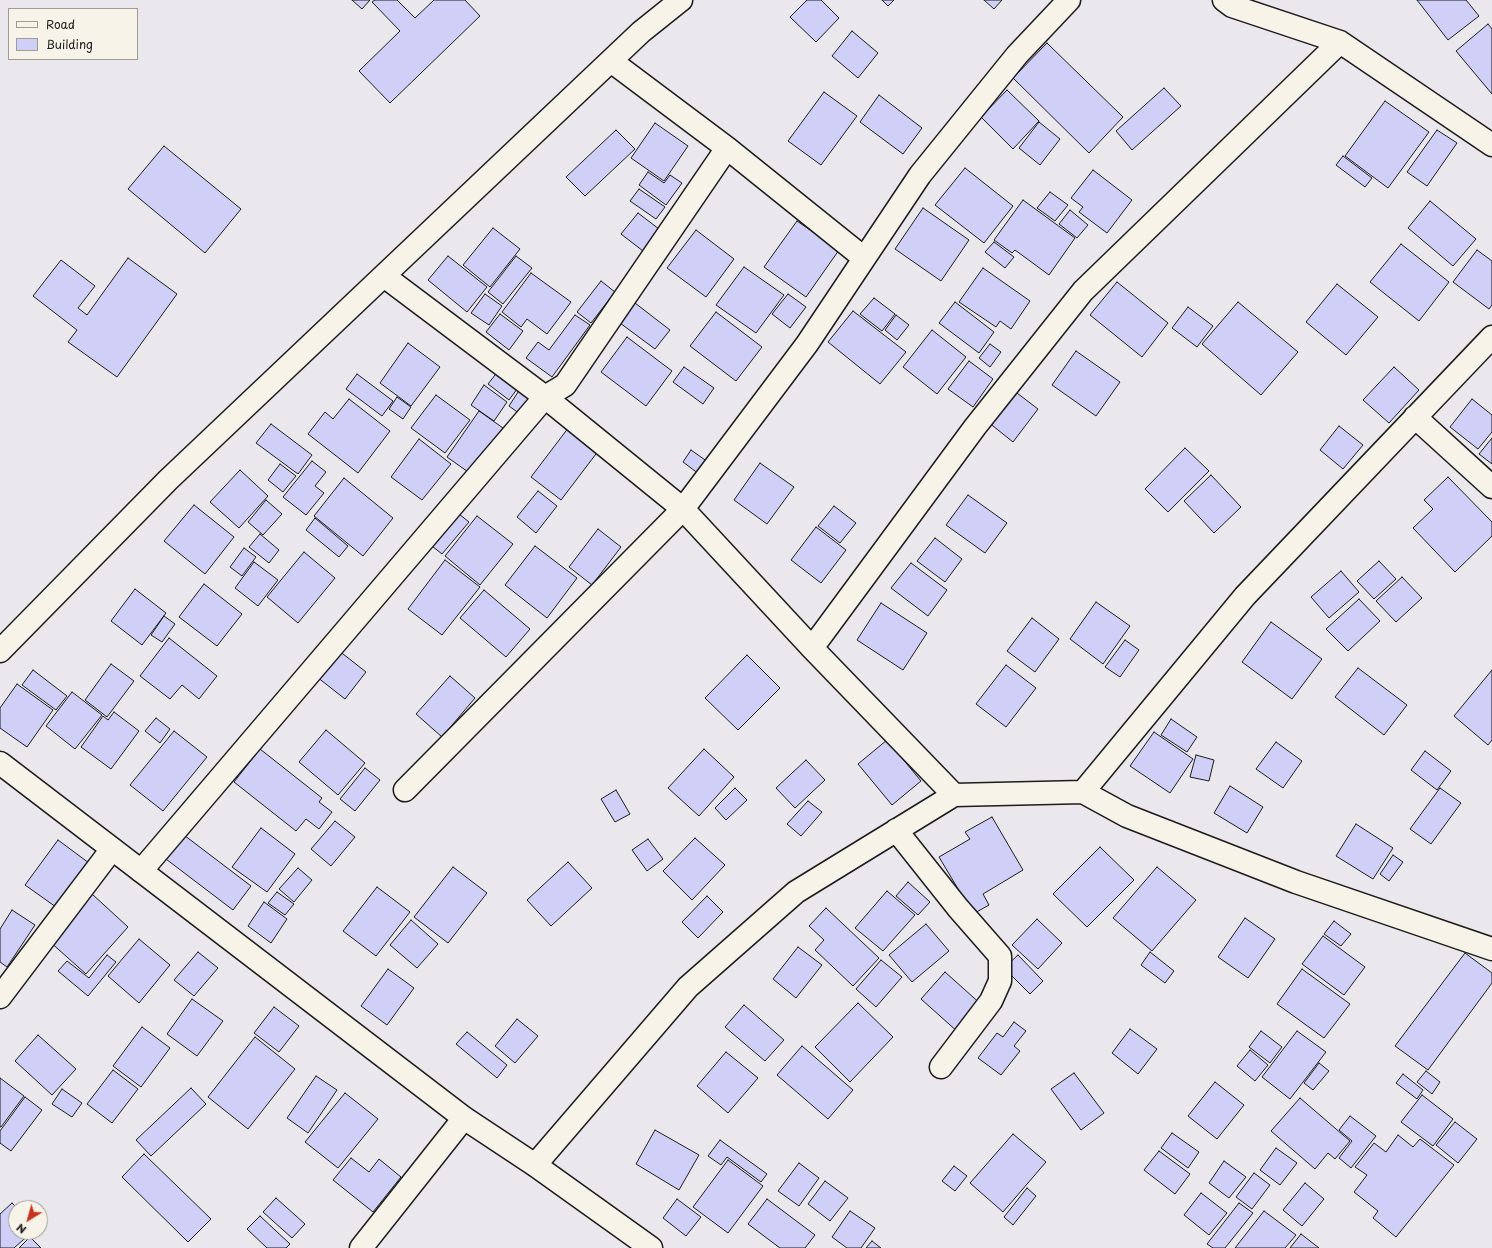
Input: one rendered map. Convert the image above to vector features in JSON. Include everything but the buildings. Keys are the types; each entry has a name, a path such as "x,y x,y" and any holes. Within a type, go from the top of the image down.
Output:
{"street":[{"path":"0,650 168,480 611,60 681,0"},
{"path":"405,790 683,509 807,344 920,176 1017,55 1069,0"},
{"path":"1224,0 1232,6 1340,42 1492,145"},
{"path":"812,648 975,427 1083,291 1340,42"},
{"path":"611,60 726,148 864,258"},
{"path":"141,871 545,397 565,385 726,148"},
{"path":"384,276 545,397 683,509 812,648 954,795"},
{"path":"1084,792 1245,596 1492,338"},
{"path":"1415,417 1492,487"},
{"path":"0,763 464,1118 535,1165 651,1248"},
{"path":"535,1165 688,987 796,892 954,795 1084,792 1127,816 1296,882 1492,949"},
{"path":"896,830 958,908 1000,956 1000,981 992,1001 941,1067"},
{"path":"0,996 112,849"},
{"path":"361,1248 464,1118"}]}
